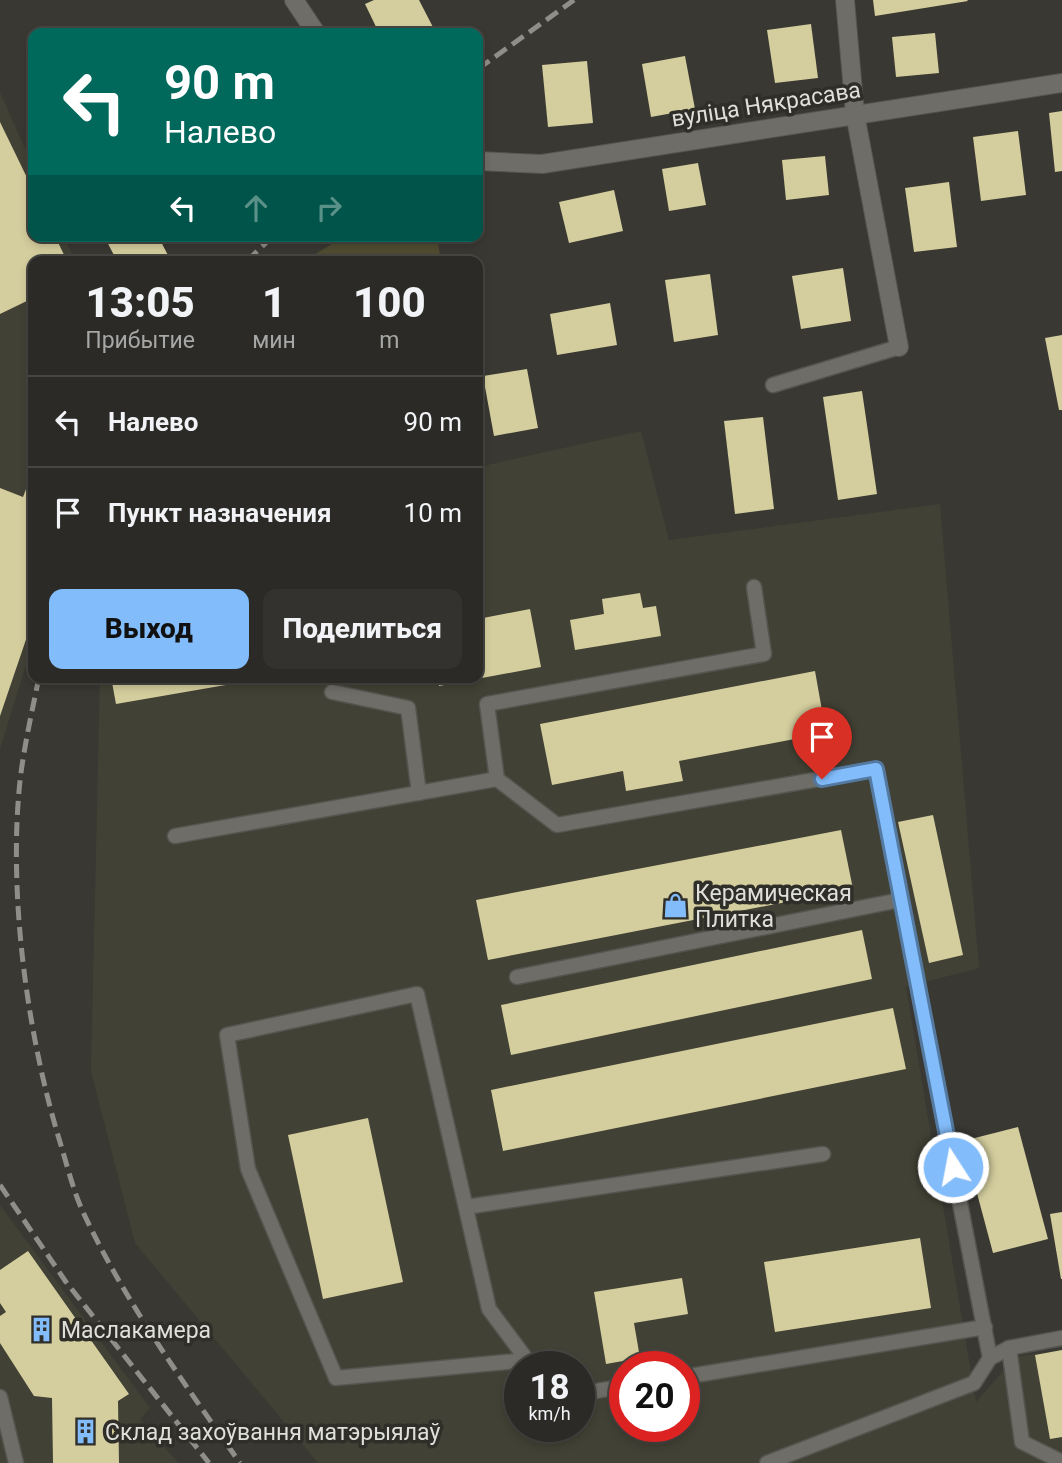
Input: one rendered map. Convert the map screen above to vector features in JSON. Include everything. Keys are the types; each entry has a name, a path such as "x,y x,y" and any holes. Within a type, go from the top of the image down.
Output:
{"main road":[{"path":"845,0 855,114 898,347"},
{"path":"301,2 314,28"},
{"name":"вуліца Някрасава","path":"483,161 542,164 1062,83"}],"lane":[{"path":"773,385 898,347"},
{"path":"754,587 764,654 487,704 497,779 557,825 876,769 990,1358"},
{"path":"332,692 408,708 419,793"},
{"path":"175,836 497,779"},
{"path":"517,977 900,900"},
{"path":"504,1365 336,1378 248,1169 227,1035 417,994 489,1309 521,1351"},
{"path":"466,1207 823,1154"},
{"path":"700,1374 985,1327"},
{"path":"767,1463 974,1383 990,1358 1009,1348 1062,1338"},
{"path":"1009,1348 1022,1442 1062,1462"},
{"path":"0,1397 16,1463"}],"shaded area":[{"path":"0,92 28,156 28,242 67,242 73,256 28,256 28,658 0,749"},
{"path":"335,242 438,242 440,256 312,256"},
{"path":"641,431 669,540 940,504 979,968 906,987 976,1402 1012,1361 1020,1356 1062,1350 1062,1463 318,1463 135,1243 91,1071 100,683 483,683 483,466"},
{"path":"0,1205 150,1408 140,1419 178,1463 0,1463"}],"building":[{"path":"374,0 419,0 433,28 377,28 365,4"},
{"path":"873,0 967,0 968,1 875,16"},
{"path":"811,24 818,78 775,83 767,30"},
{"path":"935,33 939,73 896,77 892,37"},
{"path":"685,56 695,109 651,117 642,64"},
{"path":"587,61 593,123 548,127 542,65"},
{"path":"1062,111 1062,171 1055,172 1049,113"},
{"path":"0,122 28,180 28,242 58,242 65,256 28,256 28,300 0,314"},
{"path":"1018,131 1026,195 981,201 973,137"},
{"path":"825,156 829,195 786,200 782,160"},
{"path":"698,163 706,205 669,211 662,169"},
{"path":"949,182 957,247 914,252 905,188"},
{"path":"614,190 623,231 569,243 559,202"},
{"path":"107,242 161,242 168,256 114,256"},
{"path":"843,268 851,321 801,329 792,276"},
{"path":"710,274 718,335 674,342 665,280"},
{"path":"610,303 617,345 557,355 550,314"},
{"path":"1062,335 1062,410 1059,410 1045,338"},
{"path":"527,369 538,428 494,436 483,376"},
{"path":"862,391 877,494 838,500 823,397"},
{"path":"763,417 774,509 735,514 724,421"},
{"path":"28,484 28,634 0,716 0,488 23,497"},
{"path":"640,593 643,608 656,606 661,636 575,650 570,620 604,614 602,599"},
{"path":"530,609 541,667 483,678 483,618"},
{"path":"815,671 826,733 679,761 683,781 626,791 623,771 552,785 540,724"},
{"path":"112,683 237,683 116,704"},
{"path":"933,815 963,955 929,963 898,822"},
{"path":"841,830 853,889 488,960 476,900"},
{"path":"862,930 872,979 511,1055 501,1005"},
{"path":"893,1008 906,1069 503,1151 491,1090"},
{"path":"368,1118 403,1282 323,1299 288,1135"},
{"path":"1018,1127 1048,1239 993,1253 963,1141"},
{"path":"1062,1212 1062,1279 1061,1279 1050,1214"},
{"path":"920,1238 931,1308 775,1332 764,1262"},
{"name":"Маслакамера","path":"28,1251 129,1394 118,1401 119,1463 53,1463 52,1398 34,1396 0,1343 0,1316 6,1312 0,1303 0,1270"},
{"path":"682,1278 688,1314 634,1323 639,1351 609,1351 609,1363 606,1364 594,1292"},
{"path":"1062,1350 1062,1437 1050,1439 1035,1355"}],"railway":[{"path":"483,65 574,0"},
{"path":"252,256 267,242"},
{"path":"38,683 20,781 17,870 23,963 48,1100 76,1195 117,1278 156,1341 240,1463"},
{"path":"0,1185 66,1282 209,1463"}],"place":[{"name":"Керамическая Плитка","path":"675,906"},
{"name":"Маслакамера","path":"41,1330"},
{"name":"Склад захоўвання матэрыялаў","path":"85,1432"}],"route":[{"path":"822,779 876,769 953,1167"}]}
